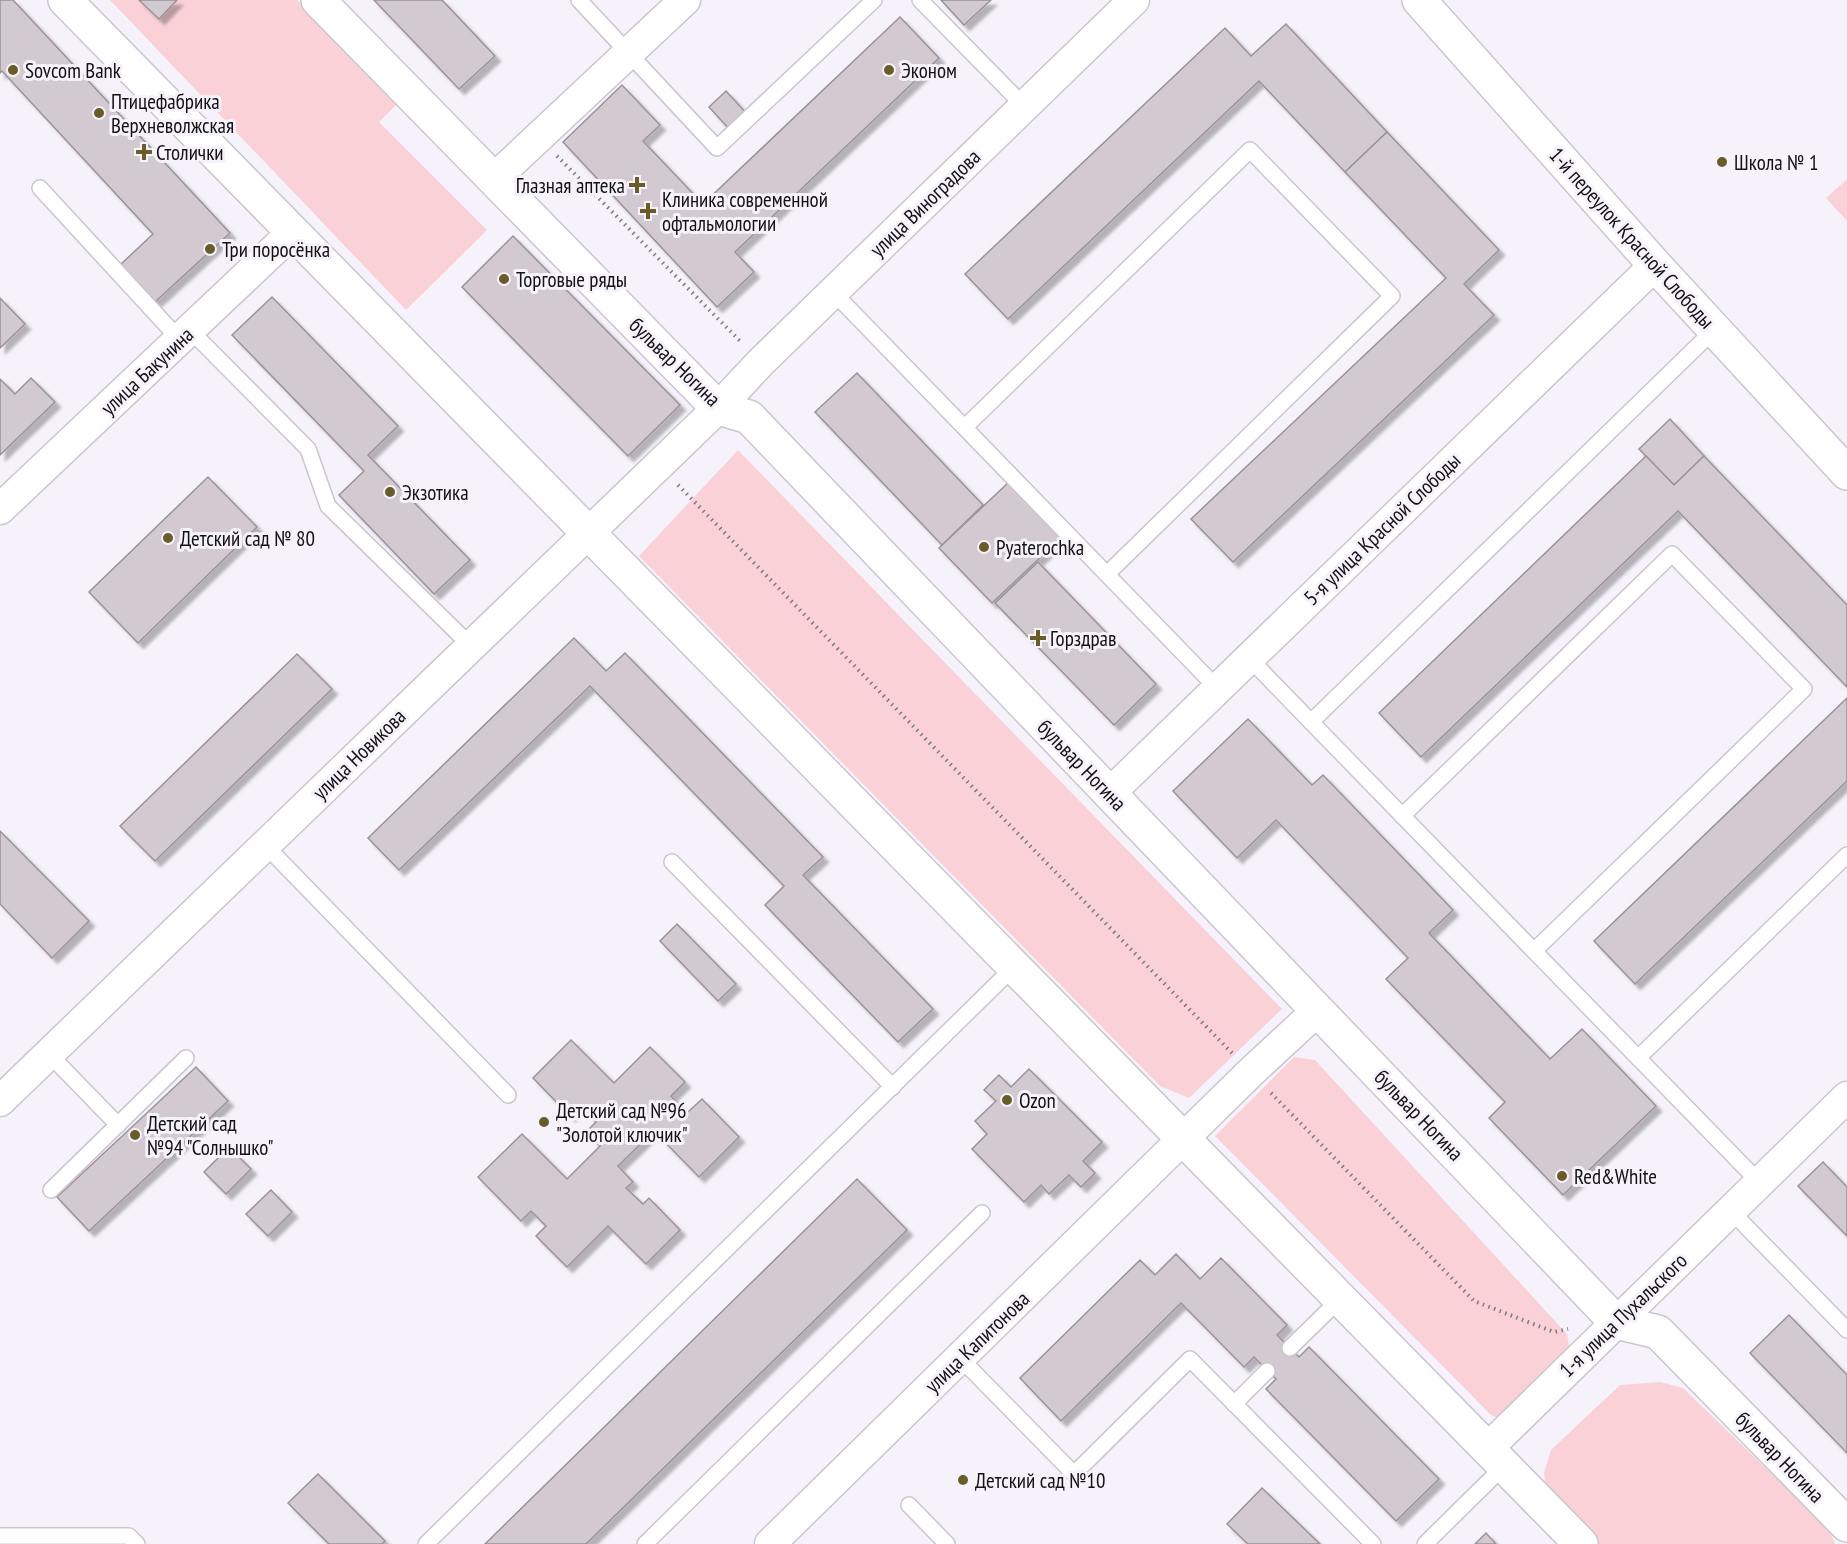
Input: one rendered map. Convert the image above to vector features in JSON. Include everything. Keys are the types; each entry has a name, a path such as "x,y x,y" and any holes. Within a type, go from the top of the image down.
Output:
{"street":[{"path":"65,0 1581,1544"},
{"name":"бульвар Ногина","path":"318,0 718,408 749,417 1616,1322 1658,1332 1847,1525"},
{"path":"494,179 685,0"},
{"name":"улица Виноградова","path":"718,408 832,292 1134,0"},
{"name":"1-й переулок Красной Слободы","path":"1419,0 1655,265 1847,473"},
{"name":"улица Бакунина","path":"0,509 293,232"},
{"name":"5-я улица Красной Слободы","path":"1110,793 1655,265"},
{"name":"улица Новикова","path":"0,1101 718,408"},
{"name":"улица Капитонова","path":"770,1544 1251,1072 1318,1010"},
{"name":"1-я улица Пухальского","path":"1496,1457 1616,1322 1847,1097"}],"lane":[{"path":"579,0 717,148 874,0"},
{"path":"920,0 1024,106"},
{"path":"964,428 1250,150 1392,296 1107,574"},
{"path":"40,188 185,335 308,449 328,506 471,646"},
{"path":"832,292 1218,689"},
{"path":"1311,722 1714,330"},
{"path":"1402,816 1672,554 1804,689 1534,951"},
{"path":"1249,658 1759,1182"},
{"path":"265,845 508,1095"},
{"path":"1638,1058 1847,855"},
{"path":"672,862 893,1087"},
{"path":"426,1544 1014,967"},
{"path":"49,1054 118,1125"},
{"path":"51,1190 186,1058"},
{"path":"1730,1210 1847,1330"},
{"path":"645,1544 982,1213"},
{"path":"1290,1348 1340,1299"},
{"path":"960,1358 1074,1474 1190,1359 1372,1544"},
{"path":"1234,1404 1267,1371"},
{"path":"1425,1544 1496,1457"},
{"path":"909,1505 946,1544"},
{"path":"0,1536 129,1536 137,1544"}],"path":[{"path":"538,136 761,362"},
{"path":"658,465 1474,1302 1554,1332 1616,1322"}],"shaded area":[{"path":"110,0 297,0 398,103 379,122 487,230 406,310"},
{"path":"1847,179 1847,221 1826,198"},
{"path":"738,450 1282,1009 1189,1098 1160,1086 639,556"},
{"path":"1294,1057 1315,1060 1567,1334 1573,1367 1510,1423 1491,1415 1215,1136"},
{"path":"1660,1382 1683,1388 1829,1529 1835,1544 1592,1544 1546,1488 1544,1473 1551,1450 1620,1385"}],"building":[{"path":"0,0 13,0 230,233 155,302 120,265 153,234 2,71 0,73"},
{"path":"139,0 177,0 159,19"},
{"path":"374,0 442,0 495,56 459,89"},
{"path":"941,0 991,0 964,25"},
{"path":"900,17 939,58 735,252 754,272 717,307 563,142 622,85 660,125 643,141 703,204"},
{"path":"1286,24 1387,132 1345,172 1259,81 1008,319 965,274 1225,28 1251,56"},
{"path":"726,91 748,115 731,131 709,107"},
{"path":"1387,132 1499,250 1464,284 1494,315 1233,562 1191,519 1446,278 1345,172"},
{"path":"513,236 680,405 628,456 462,287"},
{"path":"272,297 398,426 368,455 470,560 434,594 339,495 364,471 232,335"},
{"path":"0,298 25,324 0,348"},
{"path":"857,373 983,505 942,545 815,412"},
{"path":"31,378 55,402 0,455 0,379 15,394"},
{"path":"1670,419 1704,456 1674,485 1639,449"},
{"path":"1646,456 1674,485 1704,456 1847,605 1847,687 1678,511 1421,757 1379,713"},
{"path":"208,477 257,527 138,643 89,592"},
{"path":"1010,481 1063,536 992,603 939,548"},
{"path":"1038,562 1156,684 1114,725 995,603"},
{"path":"574,638 606,671 625,653 823,857 803,875 933,1009 898,1042 765,905 784,886 590,686 399,870 368,838"},
{"path":"297,654 332,689 155,861 120,826"},
{"path":"1847,698 1847,781 1635,984 1594,941"},
{"path":"1248,719 1312,785 1323,775 1453,910 1429,933 1550,1059 1582,1029 1656,1106 1563,1195 1489,1118 1505,1102 1386,979 1408,958 1276,820 1237,858 1173,791"},
{"path":"0,831 89,921 52,958 0,904"},
{"path":"677,924 736,984 718,1001 660,941"},
{"path":"571,1040 614,1083 650,1047 685,1082 671,1096 687,1113 702,1099 739,1137 699,1177 654,1131 618,1166 633,1182 626,1188 643,1204 649,1198 680,1230 646,1264 608,1226 567,1267 536,1236 546,1226 531,1211 521,1221 478,1177 522,1134 567,1179 600,1146 586,1132 596,1122 581,1105 570,1116 533,1078"},
{"path":"196,1067 228,1101 89,1231 57,1197"},
{"path":"1029,1069 1102,1142 1083,1161 1095,1173 1081,1187 1069,1175 1049,1194 1041,1185 1024,1202 972,1149 987,1134 975,1121 996,1101 984,1090 999,1075 1011,1087"},
{"path":"229,1147 251,1169 226,1194 204,1172"},
{"path":"1823,1162 1847,1187 1847,1236 1798,1186"},
{"path":"857,1179 907,1230 586,1544 485,1544"},
{"path":"271,1190 292,1212 268,1236 246,1214"},
{"path":"1176,1254 1200,1279 1221,1258 1287,1325 1277,1335 1299,1357 1309,1347 1439,1479 1396,1521 1266,1389 1276,1379 1254,1357 1244,1367 1181,1303 1061,1421 1020,1378 1140,1260 1155,1275"},
{"path":"1789,1315 1847,1375 1847,1453 1750,1353"},
{"path":"318,1474 385,1541 382,1544 329,1544 288,1503"},
{"path":"1262,1488 1320,1544 1248,1544 1227,1524"},
{"path":"1486,1533 1496,1544 1475,1544"}],"place":[{"name":"Sovcom Bank","path":"13,70"},
{"name":"Эконом","path":"889,70"},
{"name":"Птицефабрика Верхневолжская","path":"99,113"},
{"name":"Столички","path":"144,152"},
{"name":"Школа № 1","path":"1722,162"},
{"name":"Глазная аптека","path":"637,185"},
{"name":"Клиника современной офтальмологии","path":"648,211"},
{"name":"Три поросёнка","path":"210,249"},
{"name":"Торговые ряды","path":"504,279"},
{"name":"Экзотика","path":"390,492"},
{"name":"Детский сад № 80","path":"168,538"},
{"name":"Pyaterochka","path":"984,547"},
{"name":"Горздрав","path":"1038,638"},
{"name":"Ozon","path":"1007,1100"},
{"name":"Детский сад №96 \"Золотой ключик\"","path":"544,1122"},
{"name":"Детский сад №94 \"Солнышко\"","path":"135,1135"},
{"name":"Red&White","path":"1562,1176"},
{"name":"Детский сад №10","path":"963,1480"}]}
